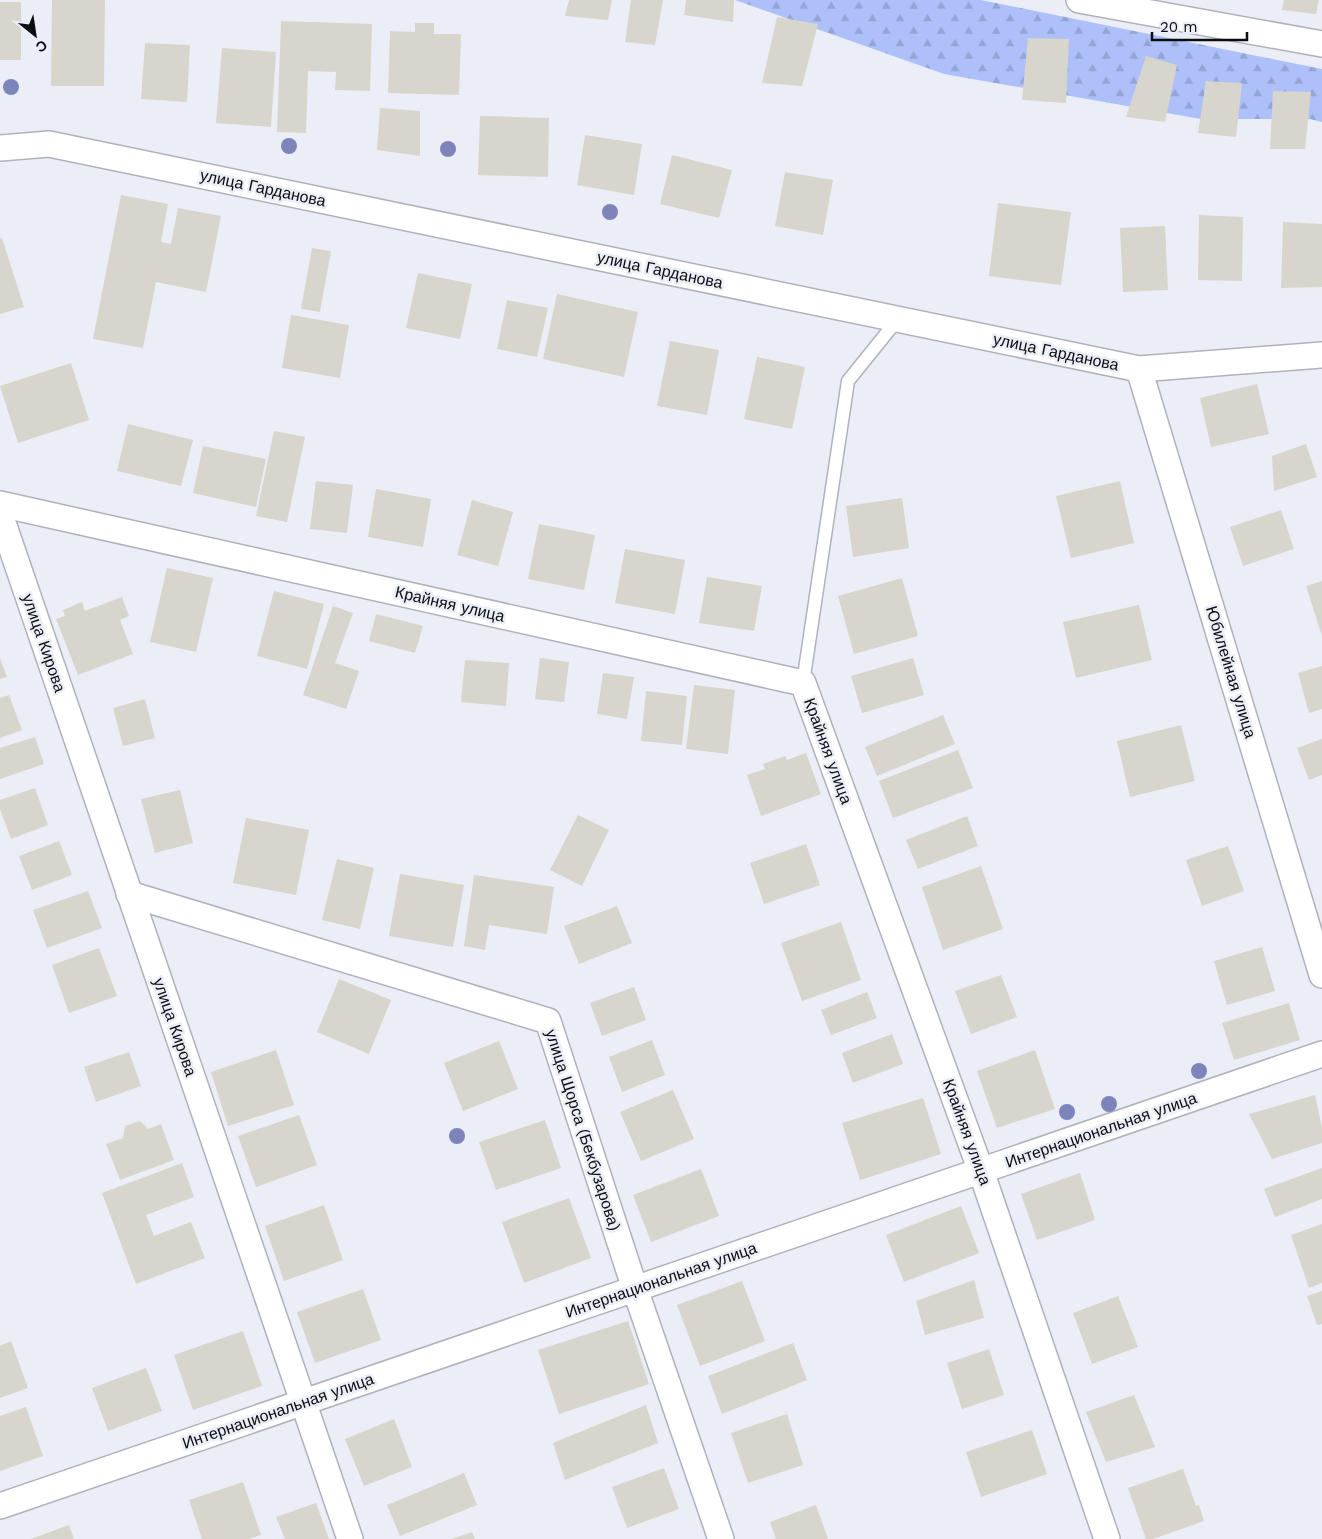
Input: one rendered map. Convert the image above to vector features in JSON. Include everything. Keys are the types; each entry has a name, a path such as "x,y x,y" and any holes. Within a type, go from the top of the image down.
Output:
{"street":[{"path":"1079,0 1322,44"},
{"name":"улица Гарданова","path":"0,148 49,144 1139,368 1322,355"},
{"name":"Юбилейная улица","path":"1139,368 1322,975"},
{"name":"Крайняя улица","path":"0,504 804,683 982,1171 1107,1539"},
{"name":"улица Кирова","path":"0,514 350,1539"},
{"name":"улица Щорса (Бекбузарова)","path":"129,894 548,1021 635,1289 721,1539"},
{"name":"Интернациональная улица","path":"0,1506 1322,1054"}],"lane":[{"path":"804,683 848,380 898,319"}],"green space":[{"path":"735,0 981,0 1322,69 1322,122 1310,119 1201,119 944,74"}],"building":[{"path":"52,0 105,0 104,86 51,86"},
{"path":"569,0 612,0 608,20 565,16"},
{"path":"631,0 663,0 655,45 625,42"},
{"path":"686,0 734,0 733,22 684,15"},
{"path":"1284,0 1319,0 1316,14 1282,10"},
{"path":"0,2 21,2 21,60 0,60"},
{"path":"777,17 818,24 802,86 762,83"},
{"path":"281,21 372,24 370,91 335,90 336,72 308,71 306,133 277,132"},
{"path":"415,23 434,23 434,34 461,34 459,95 388,93 390,31 415,32"},
{"path":"1028,38 1069,39 1066,103 1022,100"},
{"path":"145,43 190,45 187,102 141,99"},
{"path":"222,48 276,52 271,127 216,123"},
{"path":"1146,56 1177,65 1165,122 1126,117"},
{"path":"1206,81 1242,83 1236,137 1198,133"},
{"path":"1273,91 1311,92 1305,149 1270,149"},
{"path":"380,108 420,111 420,156 377,150"},
{"path":"480,116 549,118 548,177 478,175"},
{"path":"585,135 642,144 634,195 577,185"},
{"path":"672,155 732,170 719,218 660,204"},
{"path":"785,172 833,180 823,235 775,226"},
{"path":"121,195 168,204 161,242 171,244 178,208 221,216 206,292 156,282 143,348 93,339"},
{"path":"998,203 1071,212 1061,285 989,276"},
{"path":"1199,215 1243,217 1242,281 1198,280"},
{"path":"1283,222 1322,224 1322,287 1281,288"},
{"path":"1165,226 1168,290 1123,292 1120,228"},
{"path":"0,238 2,238 24,307 0,314"},
{"path":"312,248 331,251 320,312 301,309"},
{"path":"418,273 472,284 460,339 406,328"},
{"path":"557,294 638,312 624,377 543,359"},
{"path":"507,300 548,308 537,357 497,349"},
{"path":"291,315 349,325 340,378 282,368"},
{"path":"670,341 719,350 707,415 657,406"},
{"path":"757,357 805,367 792,429 744,419"},
{"path":"71,363 89,420 18,443 0,386"},
{"path":"1257,384 1269,434 1211,447 1200,398"},
{"path":"128,424 193,440 181,486 117,471"},
{"path":"274,431 305,437 287,522 256,516"},
{"path":"1306,444 1317,477 1274,491 1272,456"},
{"path":"203,446 266,459 256,507 193,493"},
{"path":"316,481 353,485 347,533 310,529"},
{"path":"1120,481 1134,543 1071,558 1056,496"},
{"path":"376,489 431,499 423,547 368,537"},
{"path":"902,498 909,548 853,557 846,506"},
{"path":"472,500 513,512 498,566 457,555"},
{"path":"1281,510 1294,549 1243,566 1230,527"},
{"path":"539,524 595,535 584,590 528,579"},
{"path":"625,549 685,560 675,614 615,603"},
{"path":"167,568 213,578 196,652 150,642"},
{"path":"707,577 762,586 754,631 699,623"},
{"path":"902,578 918,636 854,654 838,596"},
{"path":"1322,581 1322,636 1306,586"},
{"path":"274,591 324,604 307,669 257,656"},
{"path":"122,597 129,616 120,620 133,654 78,675 56,619 65,616 63,610 82,602 85,611"},
{"path":"1139,605 1152,660 1076,678 1063,622"},
{"path":"333,606 353,613 335,663 359,671 346,709 303,695"},
{"path":"376,614 423,626 415,653 369,641"},
{"path":"0,658 7,677 0,679"},
{"path":"540,658 569,662 564,702 535,699"},
{"path":"913,658 924,695 862,713 851,676"},
{"path":"465,660 509,663 506,706 461,702"},
{"path":"1322,666 1322,709 1309,713 1298,673"},
{"path":"603,673 634,677 627,719 597,714"},
{"path":"694,685 735,690 728,754 686,749"},
{"path":"646,691 687,696 682,745 641,741"},
{"path":"9,695 22,730 0,738 0,698"},
{"path":"145,699 155,738 123,746 113,708"},
{"path":"943,715 955,744 877,776 865,747"},
{"path":"1181,725 1195,781 1130,797 1117,741"},
{"path":"35,737 44,764 0,779 0,748"},
{"path":"1322,739 1322,775 1309,780 1297,748"},
{"path":"958,750 973,788 893,818 879,781"},
{"path":"806,753 821,794 761,816 747,775 765,769 763,764 785,756 787,760"},
{"path":"35,788 48,825 11,839 0,809 0,800"},
{"path":"180,790 193,843 155,853 141,799"},
{"path":"578,815 609,830 582,886 550,870"},
{"path":"967,816 978,846 918,869 906,840"},
{"path":"246,818 309,830 296,895 233,883"},
{"path":"59,841 72,875 32,890 19,856"},
{"path":"806,844 820,885 764,904 750,863"},
{"path":"1228,846 1244,891 1202,906 1186,860"},
{"path":"337,859 374,868 360,929 322,920"},
{"path":"981,866 1003,929 943,950 922,887"},
{"path":"400,874 464,885 453,947 389,936"},
{"path":"474,875 554,887 547,934 489,925 485,950 464,946"},
{"path":"88,891 102,928 47,948 33,910"},
{"path":"617,906 632,943 579,964 564,926"},
{"path":"841,922 861,980 802,1001 781,943"},
{"path":"1262,947 1275,991 1227,1005 1214,961"},
{"path":"99,948 117,996 69,1013 52,965"},
{"path":"1001,975 1017,1017 971,1034 955,991"},
{"path":"339,979 391,1000 369,1054 317,1032"},
{"path":"634,987 646,1020 602,1036 590,1003"},
{"path":"867,992 877,1018 831,1035 821,1010"},
{"path":"1289,1003 1300,1040 1234,1060 1222,1023"},
{"path":"892,1034 903,1064 853,1083 842,1053"},
{"path":"652,1040 665,1075 622,1092 609,1057"},
{"path":"499,1041 518,1089 463,1111 444,1063"},
{"path":"276,1050 294,1105 228,1126 211,1072"},
{"path":"1035,1050 1055,1109 997,1128 977,1071"},
{"path":"129,1052 141,1086 96,1102 84,1067"},
{"path":"673,1090 694,1139 641,1161 620,1112"},
{"path":"1315,1095 1322,1128 1322,1143 1272,1159 1249,1114"},
{"path":"923,1098 941,1154 860,1180 842,1123"},
{"path":"299,1115 317,1165 256,1187 238,1136"},
{"path":"545,1120 561,1168 496,1190 479,1142"},
{"path":"140,1121 148,1129 161,1124 174,1160 120,1180 106,1144 123,1138 125,1126"},
{"path":"182,1163 194,1197 146,1215 154,1236 191,1222 205,1258 136,1284 102,1193"},
{"path":"1322,1168 1322,1199 1275,1217 1264,1189"},
{"path":"701,1169 719,1216 651,1242 633,1195"},
{"path":"1080,1173 1095,1220 1037,1240 1021,1194"},
{"path":"569,1198 591,1258 524,1283 502,1222"},
{"path":"324,1205 343,1260 284,1281 265,1226"},
{"path":"961,1206 979,1253 904,1282 886,1235"},
{"path":"1322,1224 1322,1283 1309,1288 1291,1235"},
{"path":"974,1280 984,1318 925,1335 916,1301"},
{"path":"742,1281 765,1341 700,1366 677,1305"},
{"path":"363,1289 381,1340 315,1363 297,1312"},
{"path":"1322,1291 1322,1324 1317,1325 1307,1296"},
{"path":"1118,1296 1138,1347 1092,1364 1073,1313"},
{"path":"628,1321 649,1384 559,1414 538,1350"},
{"path":"243,1331 262,1386 193,1410 174,1355"},
{"path":"11,1341 28,1388 0,1398 0,1346"},
{"path":"793,1343 807,1380 722,1414 708,1376"},
{"path":"989,1349 1004,1395 962,1409 947,1363"},
{"path":"146,1368 162,1411 108,1431 92,1388"},
{"path":"1134,1395 1155,1447 1106,1462 1086,1412"},
{"path":"646,1405 658,1443 565,1480 553,1443"},
{"path":"26,1407 43,1456 0,1471 0,1416"},
{"path":"787,1414 803,1465 748,1483 731,1433"},
{"path":"394,1419 412,1467 364,1486 345,1439"},
{"path":"1032,1430 1047,1474 981,1497 966,1452"},
{"path":"664,1468 679,1509 627,1528 612,1487"},
{"path":"1183,1469 1196,1506 1199,1505 1204,1521 1153,1539 1146,1539 1128,1488"},
{"path":"464,1473 477,1505 400,1536 387,1505"},
{"path":"243,1482 261,1535 249,1539 202,1539 189,1500"},
{"path":"316,1503 329,1539 285,1539 276,1517"},
{"path":"816,1505 828,1539 776,1539 770,1522"},
{"path":"69,1525 74,1539 31,1539"},
{"path":"472,1532 475,1539 451,1539"}]}
